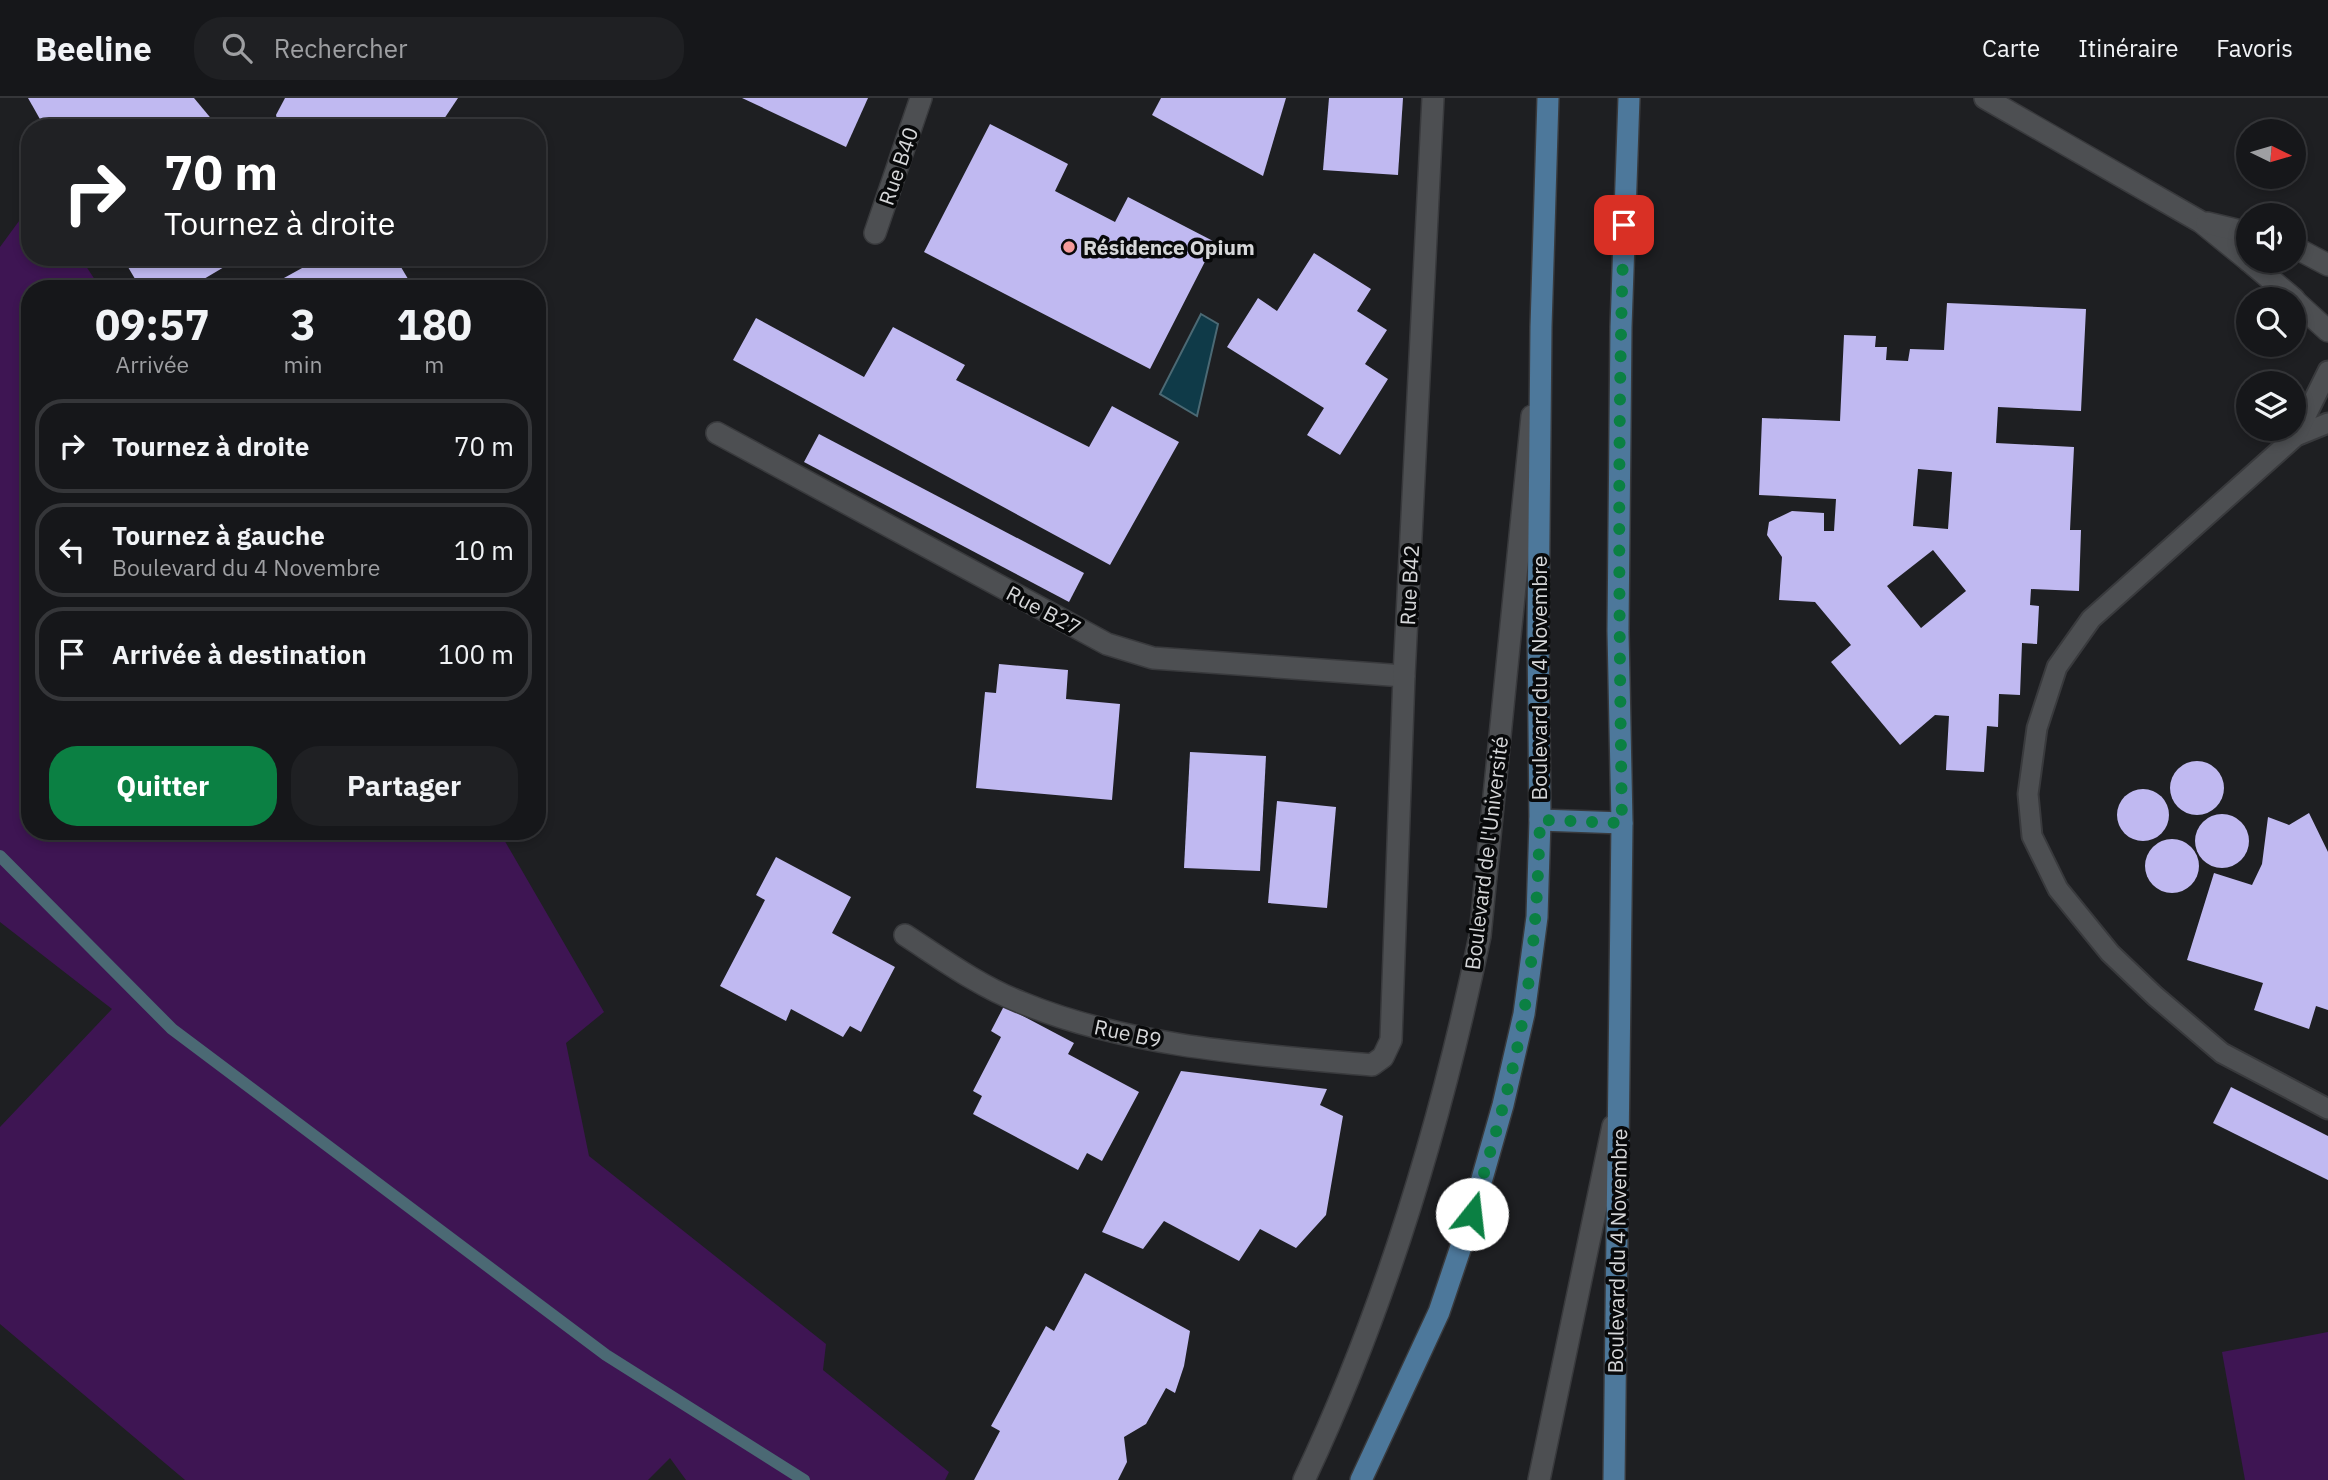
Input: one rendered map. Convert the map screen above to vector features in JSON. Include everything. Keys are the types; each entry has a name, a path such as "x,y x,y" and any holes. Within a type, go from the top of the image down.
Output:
{"main road":[{"name":"Boulevard du 4 Novembre","path":"1361,1480 1439,1312 1472,1214 1503,1105 1528,986 1537,917 1540,820 1538,635 1541,327 1548,98"},
{"name":"Boulevard du 4 Novembre","path":"1614,1480 1622,823 1618,631 1620,327 1629,98"},
{"path":"1540,820 1622,823"}],"street":[{"name":"Rue B40","path":"875,233 921,98"},
{"name":"Rue B42","path":"1372,1065 1383,1057 1391,1040 1404,676 1433,98"},
{"path":"1985,98 2201,222 2236,250"},
{"path":"2201,222 2236,230"},
{"path":"2306,253 2328,265"},
{"path":"2263,273 2279,287"},
{"path":"2306,311 2328,331"},
{"name":"Boulevard de l'Université","path":"1304,1480 1330,1426 1415,1197 1446,1088 1480,936 1541,327"},
{"name":"Rue B27","path":"717,433 1107,644 1153,658 1404,676"},
{"name":"Rue B9","path":"905,935 965,973 1018,1001 1068,1021 1150,1039 1284,1057 1372,1065"},
{"path":"1539,1480 1619,1096"}],"lane":[{"path":"2306,416 2328,371"},
{"path":"2306,432 2328,423"},
{"path":"2290,441 2091,619 2057,667 2036,728 2028,794 2032,836 2058,889 2110,953 2155,996 2222,1053 2328,1109"}],"shaded area":[{"path":"21,218 21,266 86,266 95,280 21,280 21,840 504,840 604,1012 566,1043 589,1156 826,1344 823,1370 949,1472 945,1480 686,1480 670,1458 648,1480 185,1480 0,1324 0,1127 112,1009 0,922 0,247"},
{"path":"2328,1332 2328,1480 2245,1480 2222,1352"}],"water":[{"path":"1201,314 1218,324 1197,416 1160,394"}],"building":[{"path":"28,98 194,98 212,119 40,119"},
{"path":"285,98 458,98 444,119 277,119 276,115"},
{"path":"742,98 868,98 846,147"},
{"path":"1161,98 1286,98 1263,176 1152,115"},
{"path":"1329,98 1403,98 1398,175 1323,170"},
{"name":"Résidence Opium","path":"990,124 1068,164 1055,191 1115,222 1128,197 1215,242 1150,369 924,252"},
{"path":"1314,253 1371,289 1357,311 1387,330 1365,364 1388,379 1340,455 1307,435 1324,408 1227,347 1258,298 1277,311"},
{"path":"127,266 226,266 202,280 136,280"},
{"path":"306,266 400,266 409,280 280,280"},
{"path":"1947,303 2086,309 2081,411 1998,407 1996,443 2074,447 2070,530 2081,530 2079,591 2031,589 2030,605 2039,606 2037,644 2022,643 2020,695 1999,694 1998,727 1987,726 1984,772 1946,770 1949,716 1935,715 1900,745 1831,662 1851,645 1815,602 1779,600 1782,557 1767,535 1769,522 1792,511 1824,513 1824,531 1834,531 1836,499 1759,495 1762,418 1840,421 1844,335 1876,336 1875,347 1887,347 1886,360 1908,361 1910,349 1944,350","holes":["1918,469 1952,472 1948,529 1913,526","1933,550 1966,591 1921,628 1887,586"]},
{"path":"756,318 864,377 893,327 965,365 956,380 1089,447 1112,406 1179,442 1110,565 733,360"},
{"path":"819,434 1084,573 1069,602 804,462"},
{"path":"999,664 1068,670 1066,699 1120,704 1112,800 976,788 985,692 996,693"},
{"path":"1190,752 1266,756 1260,871 1184,868"},
{"path":"2197,761 2216,769 2224,788 2216,807 2197,815 2178,807 2170,788 2178,769"},
{"path":"2143,789 2153,791 2161,797 2167,805 2167,825 2161,833 2153,839 2143,841 2133,839 2125,833 2119,825 2117,815 2119,805 2125,797 2133,791"},
{"path":"1277,801 1336,807 1327,908 1268,903"},
{"path":"2309,813 2328,852 2328,1010 2316,1006 2309,1029 2254,1010 2263,983 2187,960 2214,873 2252,885 2262,864 2268,817 2289,825"},
{"path":"2222,814 2241,822 2249,841 2241,860 2222,868 2203,860 2195,841 2203,822"},
{"path":"2172,839 2191,847 2199,866 2191,885 2172,893 2153,885 2145,866 2153,847"},
{"path":"776,857 851,897 832,933 895,967 861,1032 850,1026 843,1037 791,1009 786,1021 720,986 765,900 756,895"},
{"path":"1004,1006 1074,1043 1068,1054 1139,1092 1102,1161 1087,1153 1078,1170 973,1114 982,1096 973,1091 1001,1037 991,1031"},
{"path":"1181,1071 1327,1089 1320,1105 1343,1116 1326,1215 1296,1248 1260,1229 1239,1261 1164,1221 1143,1249 1102,1232"},
{"path":"2231,1087 2328,1136 2328,1180 2213,1123"},
{"path":"1085,1273 1190,1331 1184,1366 1175,1393 1166,1388 1146,1424 1124,1437 1127,1462 1118,1480 974,1480 1000,1431 991,1426 1046,1326 1054,1331"}],"waterway":[{"path":"0,856 172,1029 606,1355 804,1480"}],"place":[{"name":"Résidence Opium","path":"1069,247"}],"route":[{"path":"1472,1214 1503,1105 1524,1014 1537,917 1540,820 1622,823 1618,631 1620,327 1624,225"}]}
